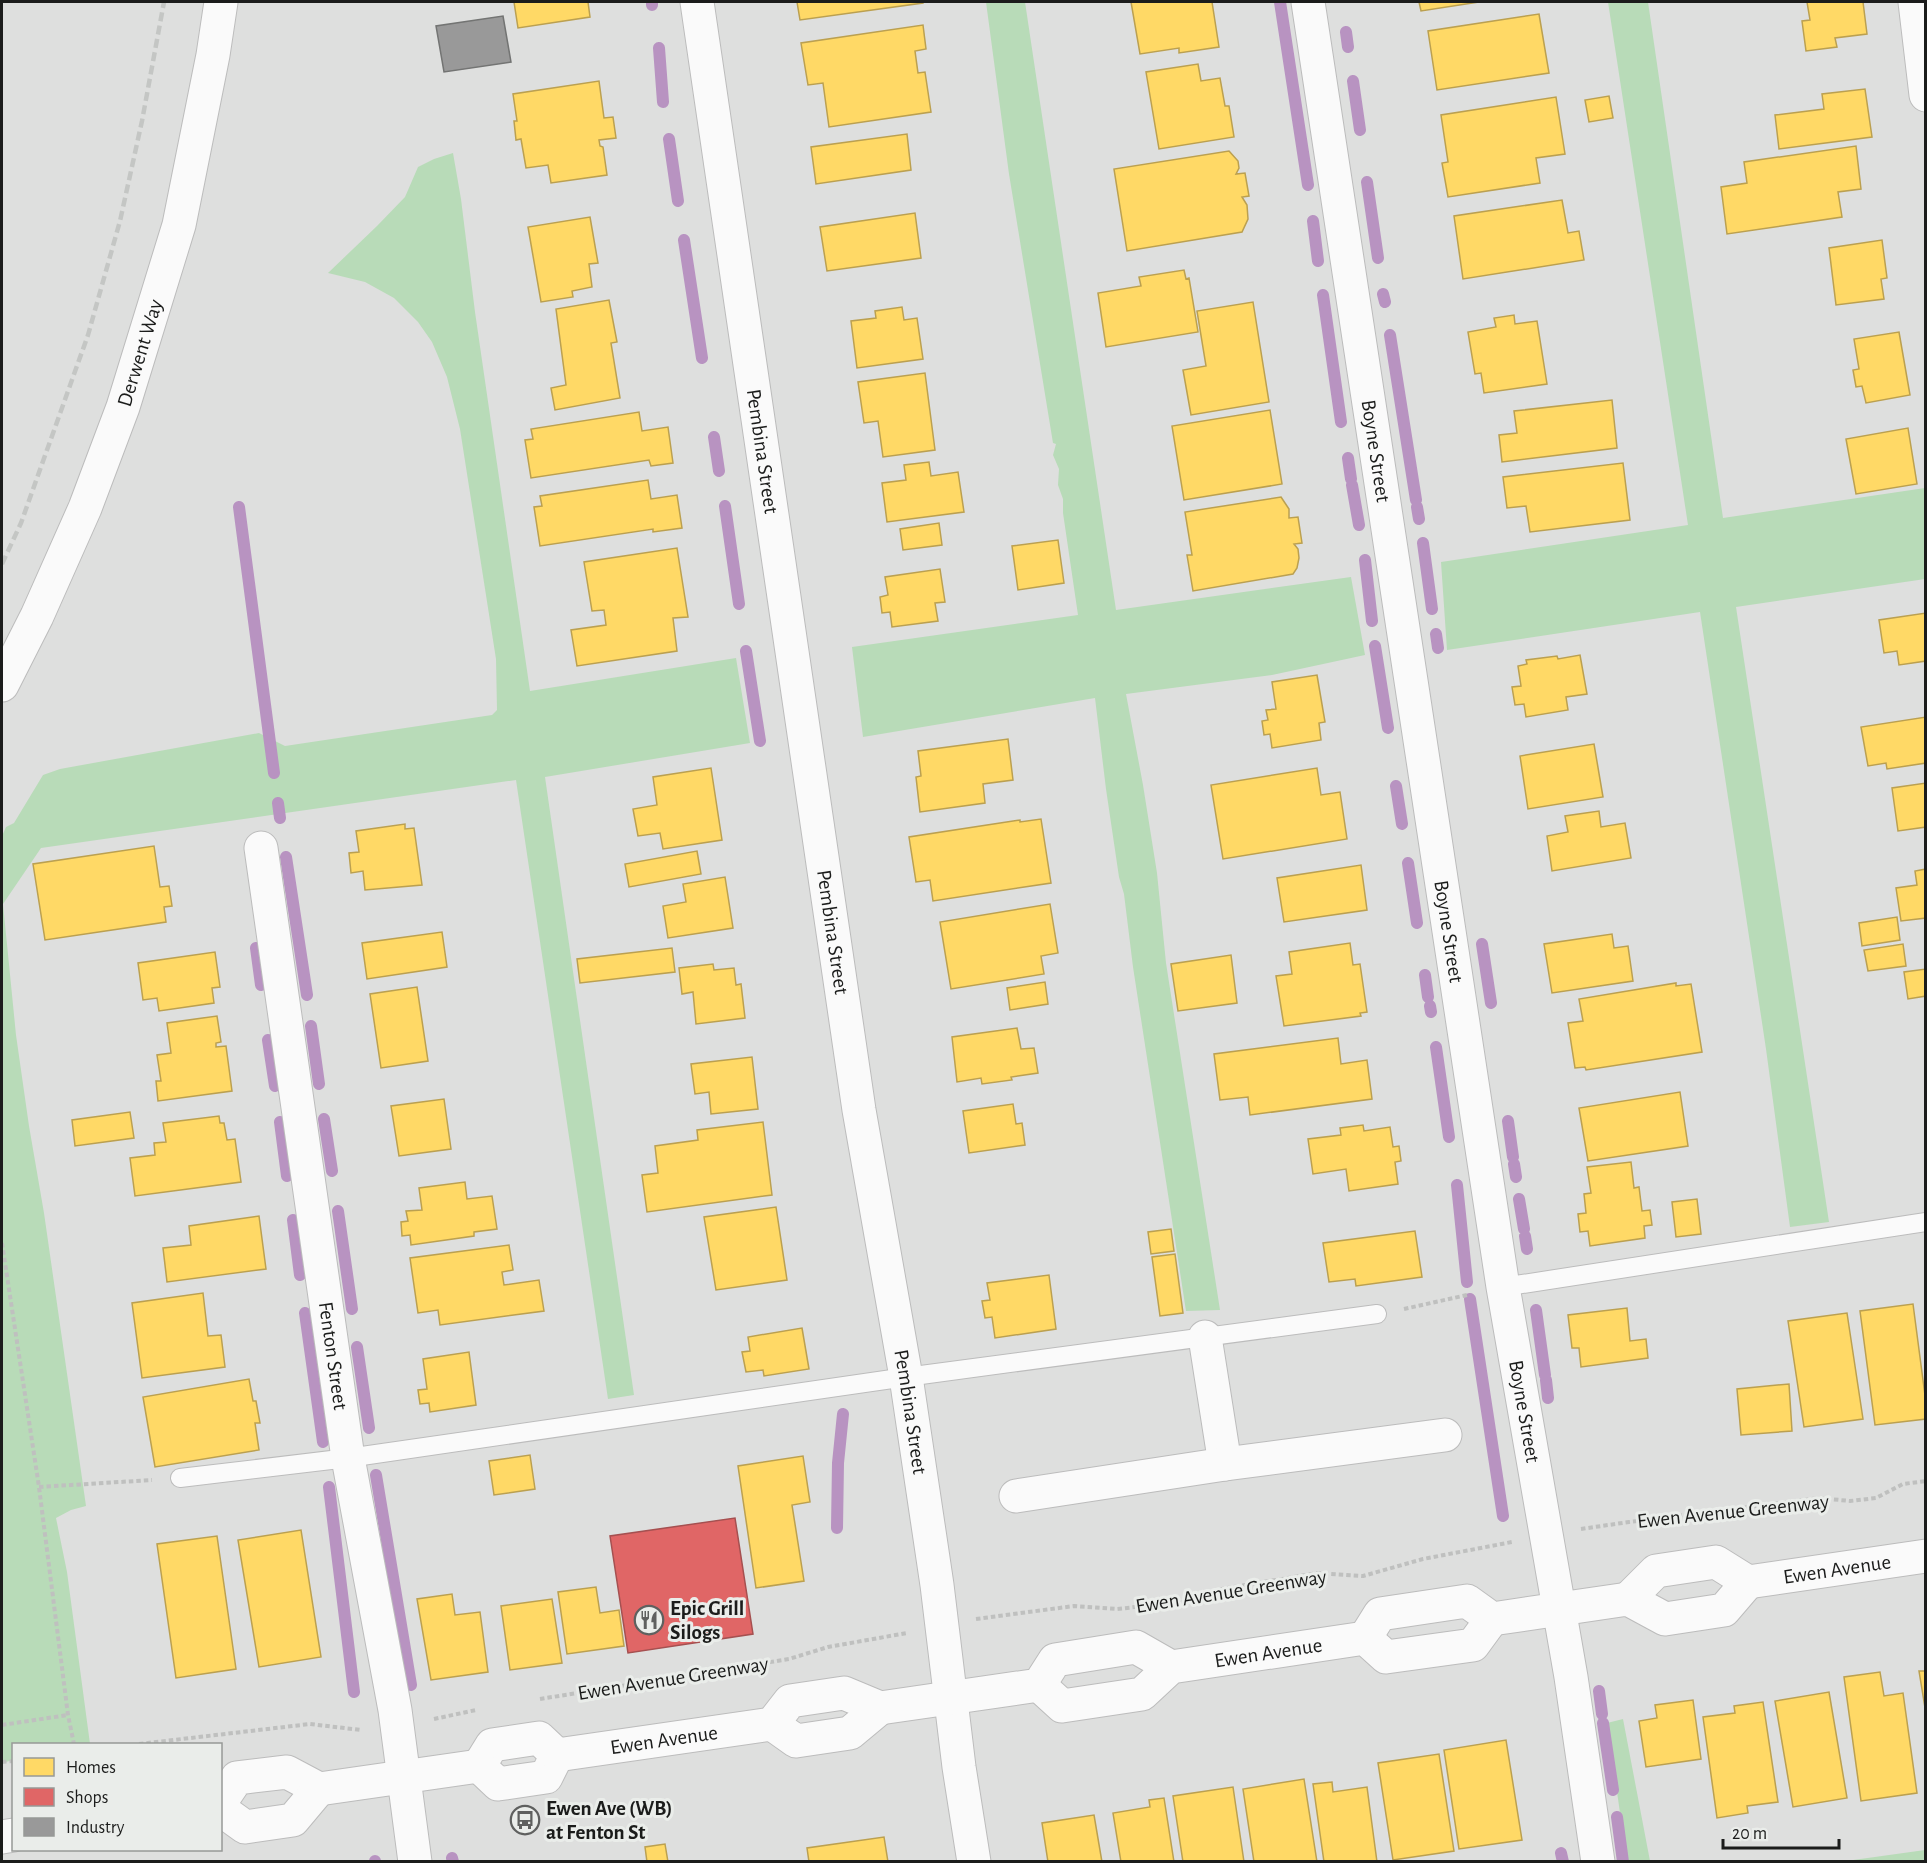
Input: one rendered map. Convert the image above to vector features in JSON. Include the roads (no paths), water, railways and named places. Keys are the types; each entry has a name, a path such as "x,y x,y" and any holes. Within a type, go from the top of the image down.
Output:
{"street":[{"name":"Derwent Way","path":"2,685 37,616 75,530 123,407 179,225 213,55 220,2"},
{"name":"Pembina Street","path":"697,2 859,1110 906,1377 938,1585 959,1767 974,1862"},
{"name":"Boyne Street","path":"1308,2 1503,1287 1559,1609 1598,1862"},
{"path":"1914,2 1926,95"},
{"name":"Fenton Street","path":"261,848 348,1458 395,1710 415,1862"},
{"path":"1205,1336 1225,1464"},
{"path":"1016,1496 1225,1464 1445,1435"},
{"name":"Ewen Avenue","path":"1748,1582 1926,1556"},
{"path":"1492,1618 1473,1645 1386,1657 1365,1638 1380,1614 1467,1601 1492,1618 1628,1599 1665,1619 1724,1610 1748,1582 1716,1562 1656,1571 1628,1599"},
{"name":"Ewen Avenue","path":"1171,1667 1365,1638"},
{"path":"1136,1647 1171,1667 1142,1694 1062,1706 1039,1685 1055,1660 1136,1647"},
{"name":"Ewen Avenue","path":"319,1789 479,1766 492,1745 539,1738 557,1755 772,1724 790,1701 844,1693 880,1708 1039,1685"},
{"path":"222,1800 237,1778 287,1772 319,1789 293,1820 245,1827 222,1810"}],"lane":[{"path":"1503,1287 1926,1222"},
{"path":"180,1479 348,1458 906,1377 1377,1314"}],"waterway":[{"path":"1280,2 1308,185"},
{"path":"1346,32 1348,47"},
{"path":"659,48 663,102"},
{"path":"1353,81 1360,130"},
{"path":"669,139 678,201"},
{"path":"1367,182 1378,258"},
{"path":"1313,221 1318,261"},
{"path":"684,240 702,358"},
{"path":"1383,294 1385,302"},
{"path":"1323,295 1341,422"},
{"path":"1390,335 1416,500"},
{"path":"714,437 719,471"},
{"path":"1348,458 1351,479"},
{"path":"1352,485 1359,525"},
{"path":"725,506 739,604"},
{"path":"239,507 274,773"},
{"path":"1417,507 1419,519"},
{"path":"1423,543 1432,609"},
{"path":"1365,560 1372,621"},
{"path":"1436,634 1438,648"},
{"path":"1375,646 1388,728"},
{"path":"746,651 760,741"},
{"path":"1396,786 1402,824"},
{"path":"278,803 280,818"},
{"path":"286,857 307,995"},
{"path":"1408,863 1417,923"},
{"path":"1482,944 1491,1003"},
{"path":"256,948 261,985"},
{"path":"1425,975 1428,997"},
{"path":"1430,1006 1431,1012"},
{"path":"311,1026 319,1084"},
{"path":"268,1040 275,1086"},
{"path":"1436,1047 1449,1137"},
{"path":"324,1119 332,1171"},
{"path":"1508,1121 1513,1157"},
{"path":"280,1122 287,1176"},
{"path":"1514,1164 1516,1177"},
{"path":"1457,1185 1467,1282"},
{"path":"1519,1199 1524,1229"},
{"path":"338,1211 352,1309"},
{"path":"293,1220 300,1275"},
{"path":"1525,1236 1527,1249"},
{"path":"1470,1299 1503,1516"},
{"path":"1536,1310 1545,1375"},
{"path":"305,1313 323,1442"},
{"path":"357,1347 369,1428"},
{"path":"1546,1380 1548,1398"},
{"path":"837,1528 838,1463 843,1414"},
{"path":"376,1475 411,1685"},
{"path":"329,1487 354,1692"},
{"path":"1599,1691 1602,1714"},
{"path":"1603,1723 1613,1790"},
{"path":"1617,1817 1623,1862"},
{"path":"1561,1853 1563,1862"},
{"path":"452,1858 453,1862"}],"railway":[{"path":"2,564 21,523 88,335 120,221 142,121 164,2"}],"place":[{"name":"Epic Grill Silogs","path":"649,1620"},
{"name":"Ewen Ave (WB) at Fenton St","path":"525,1820"}]}
